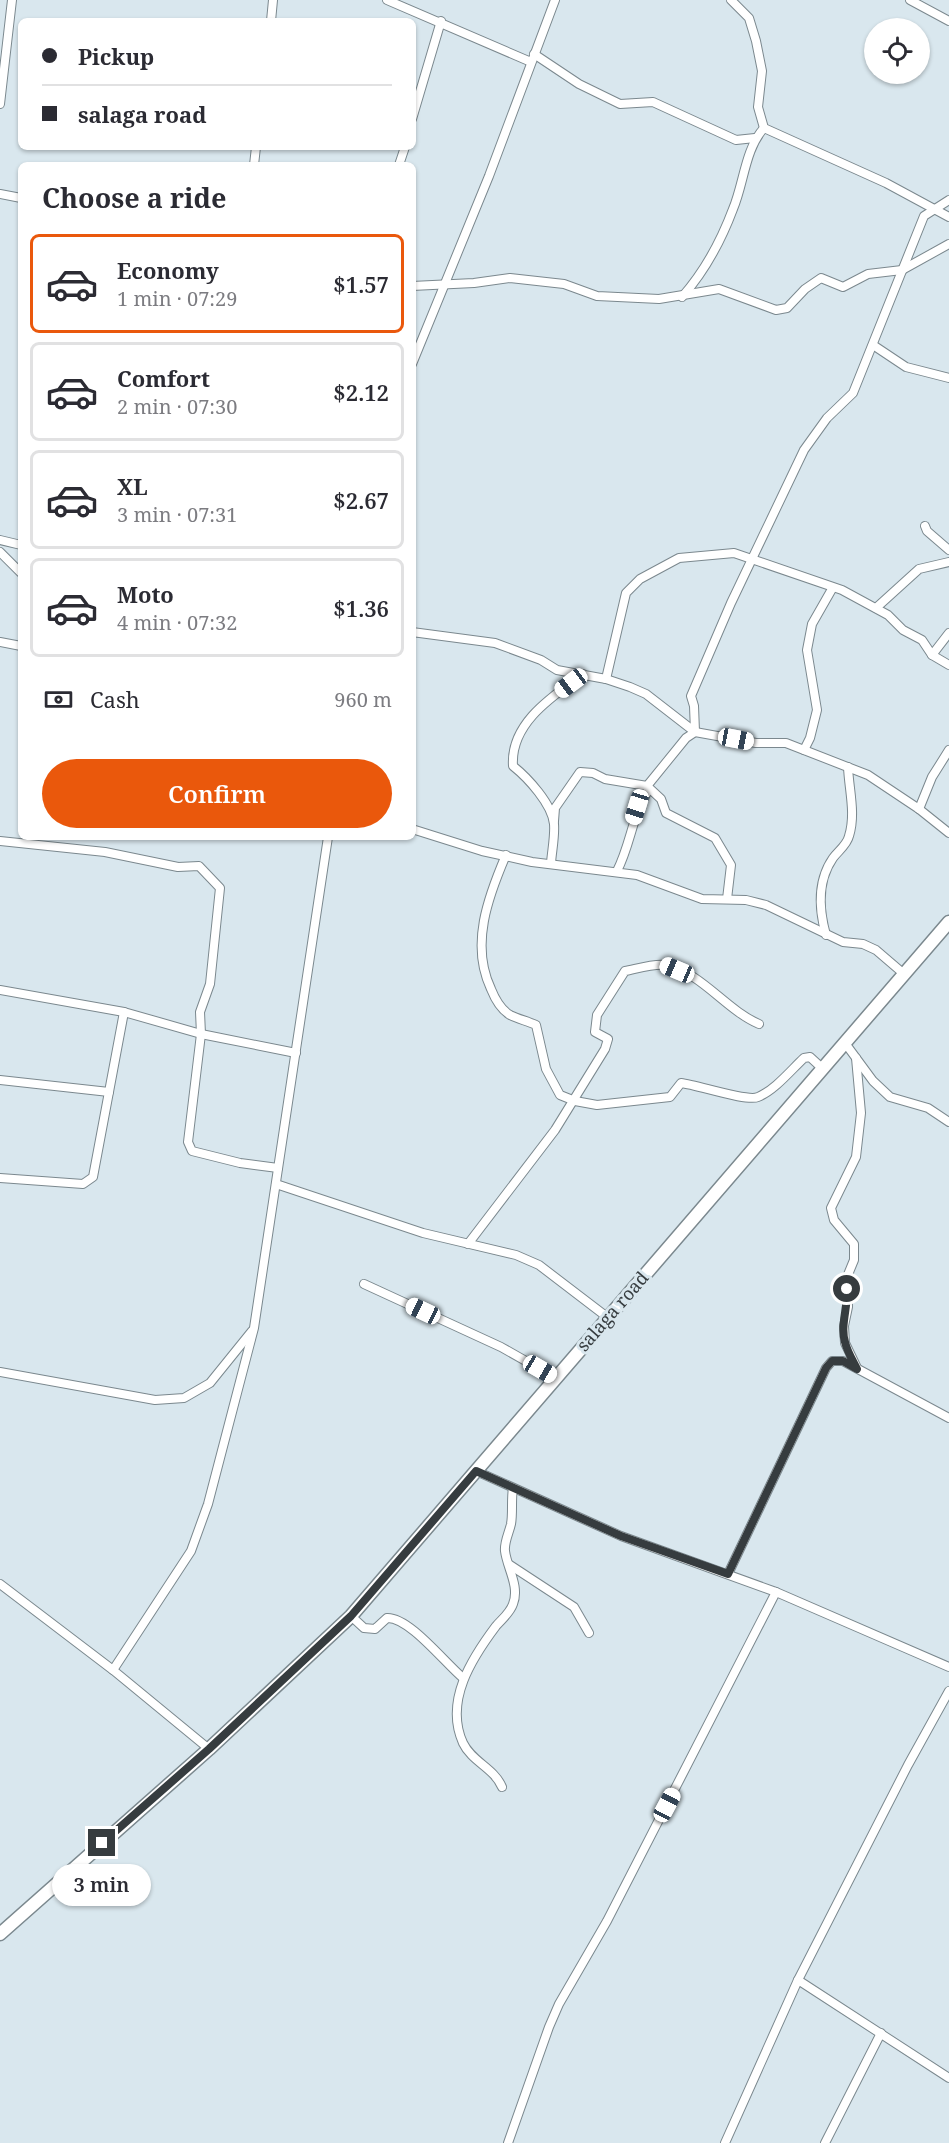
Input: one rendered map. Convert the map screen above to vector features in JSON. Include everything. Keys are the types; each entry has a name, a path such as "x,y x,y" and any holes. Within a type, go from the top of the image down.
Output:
{"main road":[{"name":"salaga road","path":"0,1934 209,1749 351,1616 554,1377 949,922"}],"street":[{"path":"0,104 12,0"},
{"path":"270,18 273,0"},
{"path":"387,0 533,58 620,104 653,102 736,140 755,138"},
{"path":"416,355 446,285 555,0"},
{"path":"731,0 749,18 756,41 762,71 758,107 764,128 886,183 949,217"},
{"path":"910,0 949,21"},
{"path":"416,105 441,21"},
{"path":"682,297 699,278 733,210 755,138 764,128"},
{"path":"0,194 18,197"},
{"path":"695,732 694,705 691,696 804,450 827,418 853,393 924,216 949,200"},
{"path":"416,286 510,278 564,284 597,296 659,299 720,289 776,310 787,308 805,289 821,279 843,287 868,274 902,270 949,244"},
{"path":"873,345 906,367 949,378"},
{"path":"925,526 927,531 949,550"},
{"path":"0,540 18,544"},
{"path":"0,552 18,570"},
{"path":"606,679 626,593 640,579 679,558 734,553 753,558 832,589 842,590 888,615 903,630 922,640 932,655 949,665"},
{"path":"876,608 919,569 949,562"},
{"path":"804,750 810,738 817,711 807,651 813,624 832,589"},
{"path":"416,633 495,643 541,660 557,670 606,679 646,694 695,732 756,743 786,743 868,775 946,824 949,833"},
{"path":"932,655 949,633"},
{"path":"0,642 18,645"},
{"path":"554,823 545,804 522,773 513,766 512,754 528,719 584,674"},
{"path":"617,871 627,848 637,807 648,787 686,738 695,732"},
{"path":"919,809 932,777 949,750"},
{"path":"826,935 820,915 822,882 832,859 849,840 853,819 848,767"},
{"path":"551,862 555,808 580,772 593,773 605,779 648,787 661,799 666,813 715,838 731,865 727,899"},
{"path":"416,830 482,851 532,862 551,862 617,871 663,883 702,899 746,900 766,905 826,935 876,950 904,974"},
{"path":"113,1670 191,1551 208,1504 254,1328 328,840"},
{"path":"0,841 105,852 178,867 199,866 220,888 210,984 200,1012 201,1034 188,1142 192,1151 240,1163 278,1168"},
{"path":"506,855 490,893 481,938 482,970 497,1003 509,1014 536,1025 551,1083 560,1095 575,1101 597,1105 670,1097 681,1083 702,1085 728,1095 753,1099 765,1093 804,1058 810,1057 823,1069"},
{"path":"468,1244 575,1101 608,1039 595,1032 597,1015 625,971 664,964 689,975 741,1016 759,1024"},
{"path":"0,990 124,1012 201,1034 296,1053"},
{"path":"0,1178 83,1184 93,1177 124,1012"},
{"path":"845,1043 873,1081 890,1097 928,1108 949,1122"},
{"path":"856,1058 861,1113 856,1157 831,1208 834,1220 854,1244 854,1260 847,1277 848,1307 844,1326 845,1342 857,1369"},
{"path":"0,1080 109,1092"},
{"path":"276,1184 423,1233 516,1255 539,1265 607,1317"},
{"path":"364,1284 501,1347 554,1377"},
{"path":"0,1372 155,1400 184,1398 210,1383 254,1328"},
{"path":"728,1574 826,1368 832,1361 843,1361 949,1418"},
{"path":"476,1471 621,1536 776,1592 949,1667"},
{"path":"502,1787 498,1777 468,1752 462,1742 458,1723 458,1703 463,1678 480,1648 514,1603 515,1586 505,1550 511,1524 513,1488"},
{"path":"510,1565 574,1607 589,1633"},
{"path":"0,1584 113,1670 209,1749"},
{"path":"508,2143 559,2004 607,1921 776,1592"},
{"path":"351,1616 364,1628 375,1629 380,1622 396,1617 419,1634 443,1662 463,1678"},
{"path":"725,2143 798,1980 908,1765 949,1691"},
{"path":"798,1980 949,2078"},
{"path":"825,2143 881,2033"}],"route":[{"path":"102,1843 209,1749 351,1616 476,1471 621,1536 728,1574 826,1368 832,1361 843,1361 857,1369 845,1342 847,1289"}]}
